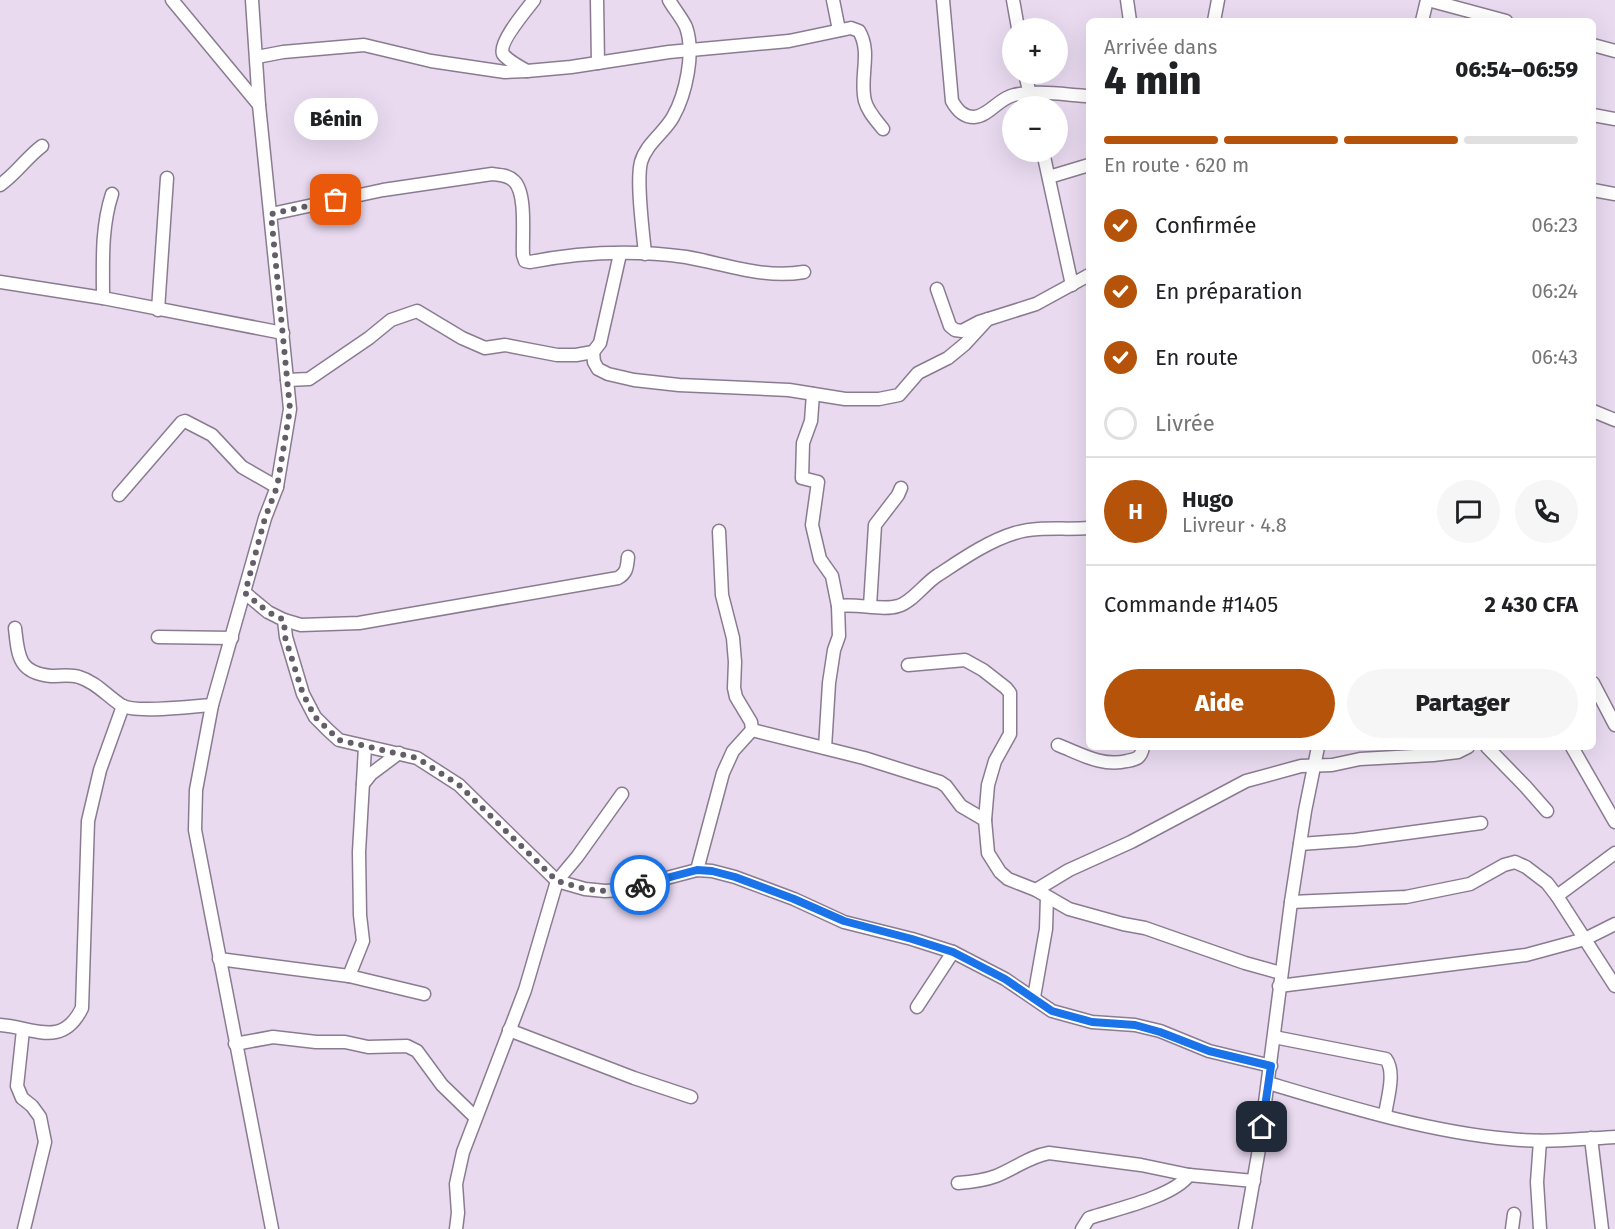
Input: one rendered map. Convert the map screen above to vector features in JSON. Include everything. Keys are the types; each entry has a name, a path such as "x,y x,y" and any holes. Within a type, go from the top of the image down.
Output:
{"street":[{"path":"172,0 260,105"},
{"path":"252,0 290,409 277,487 265,518 212,705 196,790 195,831 272,1229"},
{"path":"527,71 504,55 502,50 508,36 534,0"},
{"path":"597,0 598,63"},
{"path":"645,254 639,176 642,161 649,147 673,117 687,79 691,51 686,27 669,0"},
{"path":"833,0 840,30"},
{"path":"943,0 952,101 956,109 963,115 975,117 1002,102"},
{"path":"1014,0 1017,18"},
{"path":"1127,0 1130,18"},
{"path":"1215,18 1218,0"},
{"path":"1423,18 1428,0 1495,18"},
{"path":"256,57 283,52 364,45 431,61 505,72 527,71 789,40 851,28 860,30 864,39 866,102 872,115 883,129"},
{"path":"1596,46 1615,51"},
{"path":"1068,97 1086,96"},
{"path":"1596,116 1615,119"},
{"path":"0,186 42,146"},
{"path":"1045,162 1072,285"},
{"path":"1049,177 1086,166"},
{"path":"271,214 383,190 492,174 505,175 515,182 522,196 525,261 589,253 645,254 685,257 769,274 785,275 804,272"},
{"path":"158,310 167,178"},
{"path":"1596,191 1615,194"},
{"path":"103,298 102,241 112,194"},
{"path":"287,380 309,379 369,338 390,320 417,311 462,338 485,348 505,345 556,355 593,352 600,343 620,254"},
{"path":"937,289 951,326 955,330 962,331 988,319 1036,304 1086,277"},
{"path":"0,282 103,298 283,333"},
{"path":"593,352 594,362 598,369 608,374 634,380 679,385 789,390 858,400 899,396 918,373 948,358 988,319"},
{"path":"813,394 811,422 803,443 802,478 818,483 812,525 820,559 832,576 838,606 839,636 834,650 829,683 825,748"},
{"path":"1596,412 1615,420"},
{"path":"119,495 185,421 212,435 242,467 277,487"},
{"path":"870,606 875,525 901,489"},
{"path":"838,606 898,607 927,581 994,542 1015,533 1032,530 1086,528"},
{"path":"697,870 723,773 733,751 752,730 751,722 736,697 734,688 733,638 722,595 719,531"},
{"path":"245,593 268,612 301,625 359,623 618,579 627,570 628,557"},
{"path":"284,620 285,637 301,686 315,717 339,740 417,758 459,785 557,881 585,889 621,890 697,870 712,871 794,899 844,921 953,952 1034,997 1052,1011 1092,1022 1135,1025 1209,1051 1271,1066"},
{"path":"15,628 19,659 24,666 39,674 80,677 104,690 123,706 155,709 212,705"},
{"path":"158,637 232,638"},
{"path":"908,665 965,660 983,670 1010,693 1010,734 995,761 988,785 985,820 988,853 996,867 1008,879 1069,909 1144,928 1281,973"},
{"path":"1596,689 1614,722"},
{"path":"0,1025 40,1033 56,1032 75,1022 82,1008 88,821 100,770 123,706"},
{"path":"752,730 875,761 940,782 946,786 961,806 985,820"},
{"path":"1058,745 1107,763 1137,759 1143,750"},
{"path":"349,976 363,941 360,915 359,852 365,747"},
{"path":"1245,1229 1271,1066 1291,902 1317,750"},
{"path":"1041,894 1069,870 1140,837 1246,781 1301,766 1332,765 1360,759 1433,755 1462,750"},
{"path":"1489,750 1547,811"},
{"path":"1574,750 1615,822"},
{"path":"363,784 371,774 399,753"},
{"path":"456,1229 458,1213 456,1184 463,1152 525,990 557,881 622,794"},
{"path":"1300,844 1355,840 1481,823"},
{"path":"1557,896 1615,853"},
{"path":"1291,902 1406,897 1470,884 1504,865 1515,862 1526,867 1547,883 1615,986"},
{"path":"1034,997 1046,929 1041,894"},
{"path":"1280,986 1526,955 1585,939 1615,924"},
{"path":"917,1007 953,952"},
{"path":"219,959 349,976 424,994"},
{"path":"23,1030 17,1086 22,1098 40,1117 45,1142 24,1229"},
{"path":"509,1030 634,1078 691,1097"},
{"path":"235,1044 273,1037 316,1042 345,1042 368,1047 407,1046 417,1051 442,1085 475,1116"},
{"path":"1274,1037 1386,1059 1391,1074 1385,1115"},
{"path":"1268,1083 1351,1108 1448,1130 1508,1139 1540,1141 1615,1137"},
{"path":"1591,1138 1602,1229"},
{"path":"1540,1141 1537,1182 1540,1229"},
{"path":"958,1184 997,1176 1040,1155 1049,1153 1254,1181"},
{"path":"1082,1229 1089,1218 1152,1198 1184,1182 1190,1174"},
{"path":"1512,1229 1514,1214"}],"way so far":[{"path":"336,200 271,214 290,409 277,487 265,518 245,593 268,612 284,620 285,637 303,694 315,717 339,740 417,758 459,785 557,881 585,889 605,891 640,885"}],"place":[{"name":"Bénin","path":"336,200"}],"route":[{"path":"640,885 697,870 735,877 844,921 953,952 1005,979 1052,1011 1092,1022 1135,1025 1209,1051 1271,1066 1262,1127"}]}
